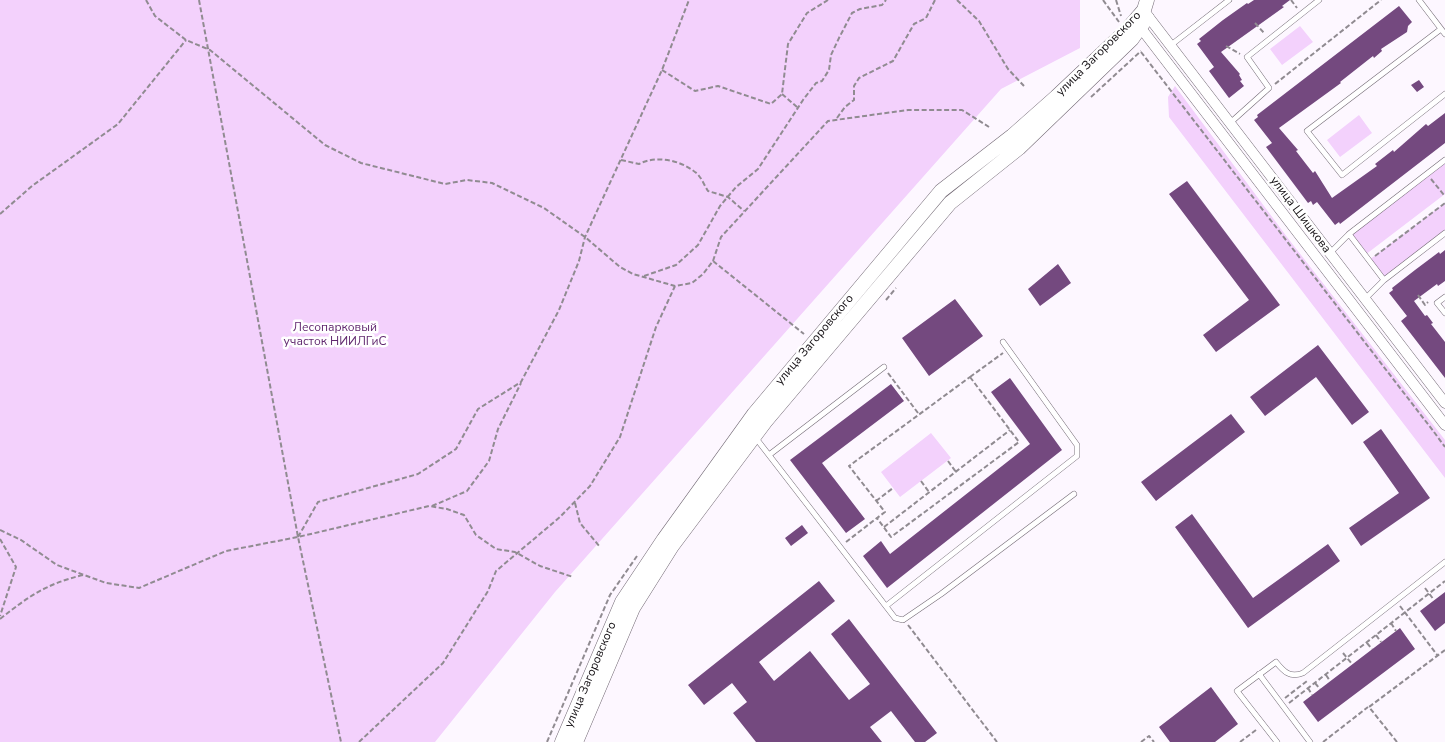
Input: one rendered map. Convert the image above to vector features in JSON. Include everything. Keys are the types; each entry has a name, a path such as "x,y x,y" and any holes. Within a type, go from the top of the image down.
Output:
{"street":[{"name":"улица Загоровского","path":"576,742 633,608 672,546 754,436 950,203 1019,148 1129,35 1156,0"},
{"name":"улица Шишкова","path":"1143,15 1171,46 1445,403"},
{"name":"улица Шишкова","path":"1143,15 1445,425"},
{"name":"улица Загоровского","path":"562,742 622,602 664,539 754,414 941,191 1012,136 1129,35"}],"lane":[{"path":"1171,46 1229,0"},
{"path":"1230,123 1269,88 1247,57 1319,0"},
{"path":"1419,0 1445,34"},
{"path":"1441,28 1307,131 1342,175 1445,94"},
{"path":"1330,253 1350,234 1445,160"},
{"path":"1365,299 1384,280 1445,233"},
{"path":"1350,234 1384,280"},
{"path":"1445,298 1438,303 1445,313"},
{"path":"886,606 1077,456 1077,446 1003,342"},
{"path":"769,454 884,367"},
{"path":"754,436 895,618 903,620 1074,494"},
{"path":"1277,742 1237,691 1276,662 1288,674 1295,676 1303,673 1445,562"},
{"path":"1259,674 1310,742"}],"path":[{"path":"146,0 154,16 186,40 210,50 325,145 361,163 445,184 467,180 492,183 544,208 585,237 620,267 632,274 675,286 692,283 703,274 713,261 721,236 828,120 908,110 962,110 989,127"},
{"path":"199,0 210,50 298,537 341,742"},
{"path":"0,530 21,540 57,565 106,583 139,588 226,551 298,537 429,506 467,491 489,461 498,429 559,310 579,261 585,237 662,70 689,0"},
{"path":"662,70 694,90 718,86 771,104 782,94 788,44 807,13 828,0"},
{"path":"644,276 676,265 698,245 728,197 736,187 758,169 797,108 829,70 831,55 852,13 882,5 886,0"},
{"path":"837,119 845,107 854,100 854,86 859,78 893,61 914,24 926,18 935,0"},
{"path":"957,0 979,21 1008,69 1024,86"},
{"path":"1103,0 1434,432"},
{"path":"1116,0 1129,35"},
{"path":"1269,88 1381,0"},
{"path":"1255,23 1269,39"},
{"path":"0,214 32,186 118,124 186,40"},
{"path":"1226,46 1247,57"},
{"path":"1088,99 1141,52"},
{"path":"782,94 797,108"},
{"path":"621,160 639,164 646,161 668,160 683,165 696,173 708,192 728,197 744,211"},
{"path":"1427,174 1444,195"},
{"path":"1369,260 1445,203"},
{"path":"713,261 814,342"},
{"path":"359,742 443,663 488,591 496,571 515,552 575,503 590,486 620,437 656,327 675,286"},
{"path":"885,300 897,286"},
{"path":"1418,295 1425,305 1428,302"},
{"path":"840,547 885,512 849,466 1009,349"},
{"path":"884,367 919,414"},
{"path":"877,518 892,537 1019,442 970,376"},
{"path":"298,537 318,502 418,474 456,449 478,409 521,382"},
{"path":"884,527 1010,430"},
{"path":"948,460 956,472"},
{"path":"921,481 929,492"},
{"path":"876,501 893,488"},
{"path":"575,503 580,523 600,547"},
{"path":"429,506 464,515 476,535 496,549 515,552 540,566 573,578"},
{"path":"0,539 16,567 0,618"},
{"path":"0,618 32,594 60,581 84,575"},
{"path":"1289,702 1445,581"},
{"path":"1426,588 1434,600"},
{"path":"1396,600 1438,656"},
{"path":"903,620 998,742"},
{"path":"1391,623 1396,631"},
{"path":"1367,634 1371,639"},
{"path":"1376,635 1381,642"},
{"path":"1367,642 1372,649"},
{"path":"1323,742 1445,650"},
{"path":"1343,653 1352,664"},
{"path":"1326,674 1330,681"},
{"path":"1308,680 1320,689"},
{"path":"1308,688 1312,694"},
{"path":"1369,706 1396,742"},
{"path":"1240,742 1263,724"},
{"path":"1141,742 1149,736 1154,742"}],"green space":[{"name":"Лесопарковый участок НИИЛГиС","path":"0,0 1080,0 1080,48 1001,89 555,592 435,742 0,742"},
{"path":"1300,26 1313,42 1282,65 1270,49"},
{"path":"1175,86 1287,237 1445,440 1445,478 1169,117 1168,97"},
{"path":"1359,115 1372,133 1340,157 1327,140"},
{"path":"1445,160 1445,194 1365,255 1349,234"},
{"path":"1445,203 1445,233 1384,280 1369,260"},
{"path":"931,433 951,458 900,497 881,472"}],"building":[{"path":"1254,0 1290,0 1282,6 1284,7 1221,52 1240,74 1242,80 1240,81 1244,86 1229,98 1209,71 1214,67 1197,44 1201,41 1199,39 1223,20"},
{"path":"1399,6 1412,22 1408,26 1407,32 1381,49 1382,51 1374,58 1373,56 1341,83 1279,128 1298,150 1296,151 1313,173 1315,171 1332,198 1377,166 1375,164 1393,150 1394,152 1426,124 1428,126 1445,113 1445,143 1340,224 1339,222 1335,225 1317,202 1313,205 1311,201 1308,203 1266,147 1272,143 1254,120 1258,117 1257,115"},
{"path":"1419,80 1424,87 1417,92 1411,85"},
{"path":"1187,181 1280,305 1216,352 1203,335 1249,300 1169,194"},
{"path":"1445,250 1445,281 1438,286 1437,284 1414,301 1425,316 1427,315 1433,323 1431,324 1445,342 1445,378 1401,321 1407,316 1389,293 1393,290 1392,288 1415,270 1439,252 1440,254"},
{"path":"1058,264 1071,283 1040,306 1028,289"},
{"path":"955,299 983,336 929,376 902,338"},
{"path":"1318,345 1369,412 1352,425 1316,377 1265,416 1250,397"},
{"path":"1010,378 1062,450 887,588 863,556 881,541 890,554 1030,444 991,392"},
{"path":"891,384 904,401 822,463 865,519 846,533 790,460"},
{"path":"1231,414 1245,432 1156,501 1141,482"},
{"path":"1381,429 1430,498 1361,546 1349,528 1399,493 1363,442"},
{"path":"1192,514 1253,598 1328,544 1340,561 1248,628 1175,527"},
{"path":"802,525 808,533 791,546 785,538"},
{"path":"819,581 835,601 759,662 774,681 810,651 849,700 870,684 831,634 849,619 937,733 925,742 915,742 891,711 870,727 882,742 756,742 733,713 747,702 732,683 704,705 688,685"},
{"path":"1445,592 1445,623 1435,631 1420,611"},
{"path":"1400,628 1415,649 1318,722 1303,702"},
{"path":"1211,687 1238,724 1215,742 1170,742 1159,727"}]}
